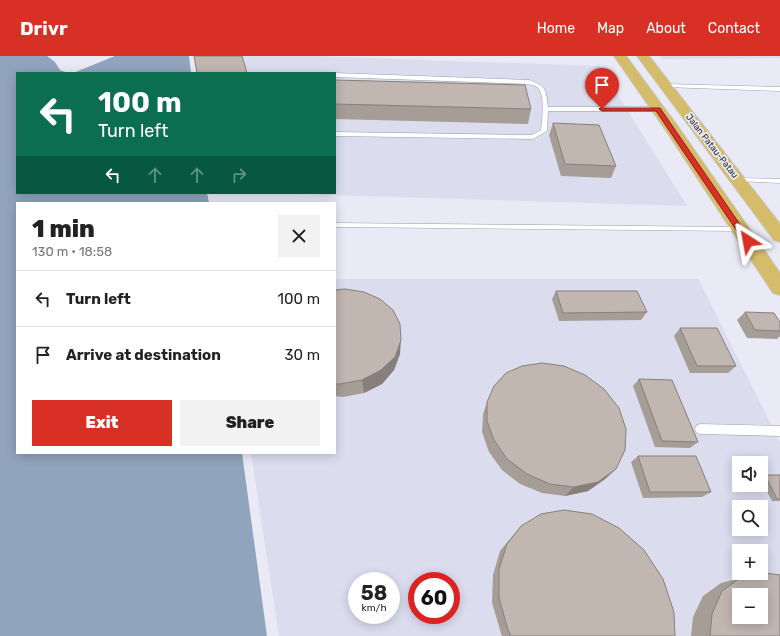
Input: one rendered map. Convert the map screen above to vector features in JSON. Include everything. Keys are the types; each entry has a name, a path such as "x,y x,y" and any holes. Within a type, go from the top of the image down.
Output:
{"main road":[{"path":"620,56 780,288"},
{"name":"Jalan Patau-Patau","path":"643,56 739,180 780,236"}],"lane":[{"path":"336,75 529,82 538,85 543,90 545,109 544,131 533,138 336,134"},
{"path":"666,86 780,89"},
{"path":"545,109 658,109"},
{"path":"739,180 780,181"},
{"path":"336,225 740,229"},
{"path":"700,429 780,431"}],"shaded area":[{"path":"0,56 47,56 55,62 60,70 65,72 16,72 16,194 207,194 209,202 16,202 16,454 242,454 267,636 0,636"},
{"path":"115,56 189,56 191,72 75,72"},
{"path":"194,56 312,56 600,66 687,206 301,194 336,194 336,72 197,72"},
{"path":"659,56 780,56 780,58 662,59"},
{"path":"336,279 698,279 780,443 780,636 279,636 251,454 336,454"}],"building":[{"path":"194,56 242,56 247,72 197,72"},
{"path":"336,80 525,85 531,109 336,104"},
{"path":"553,123 599,125 616,166 565,164"},
{"path":"345,289 364,292 380,299 393,310 400,324 401,340 395,357 381,370 362,380 340,384 336,384 336,290"},
{"path":"556,291 637,291 647,312 563,313"},
{"path":"745,312 774,313 780,322 780,331 755,330"},
{"path":"680,328 717,328 736,366 697,366"},
{"path":"542,363 564,366 585,375 604,389 619,408 626,429 625,450 616,469 598,482 574,487 550,484 527,474 507,459 494,440 487,421 487,402 494,386 506,373 522,366"},
{"path":"639,379 672,380 698,442 662,441"},
{"path":"638,456 696,456 711,492 650,492"},
{"path":"768,475 780,475 780,499 777,499 768,481"},
{"path":"564,510 592,514 619,528 644,550 663,579 674,612 675,636 511,636 499,598 499,569 507,544 521,526 541,514"},
{"path":"768,573 780,575 780,636 710,636 712,614 722,591 737,580 768,580"}],"route":[{"path":"602,109 658,109 748,241"}]}
